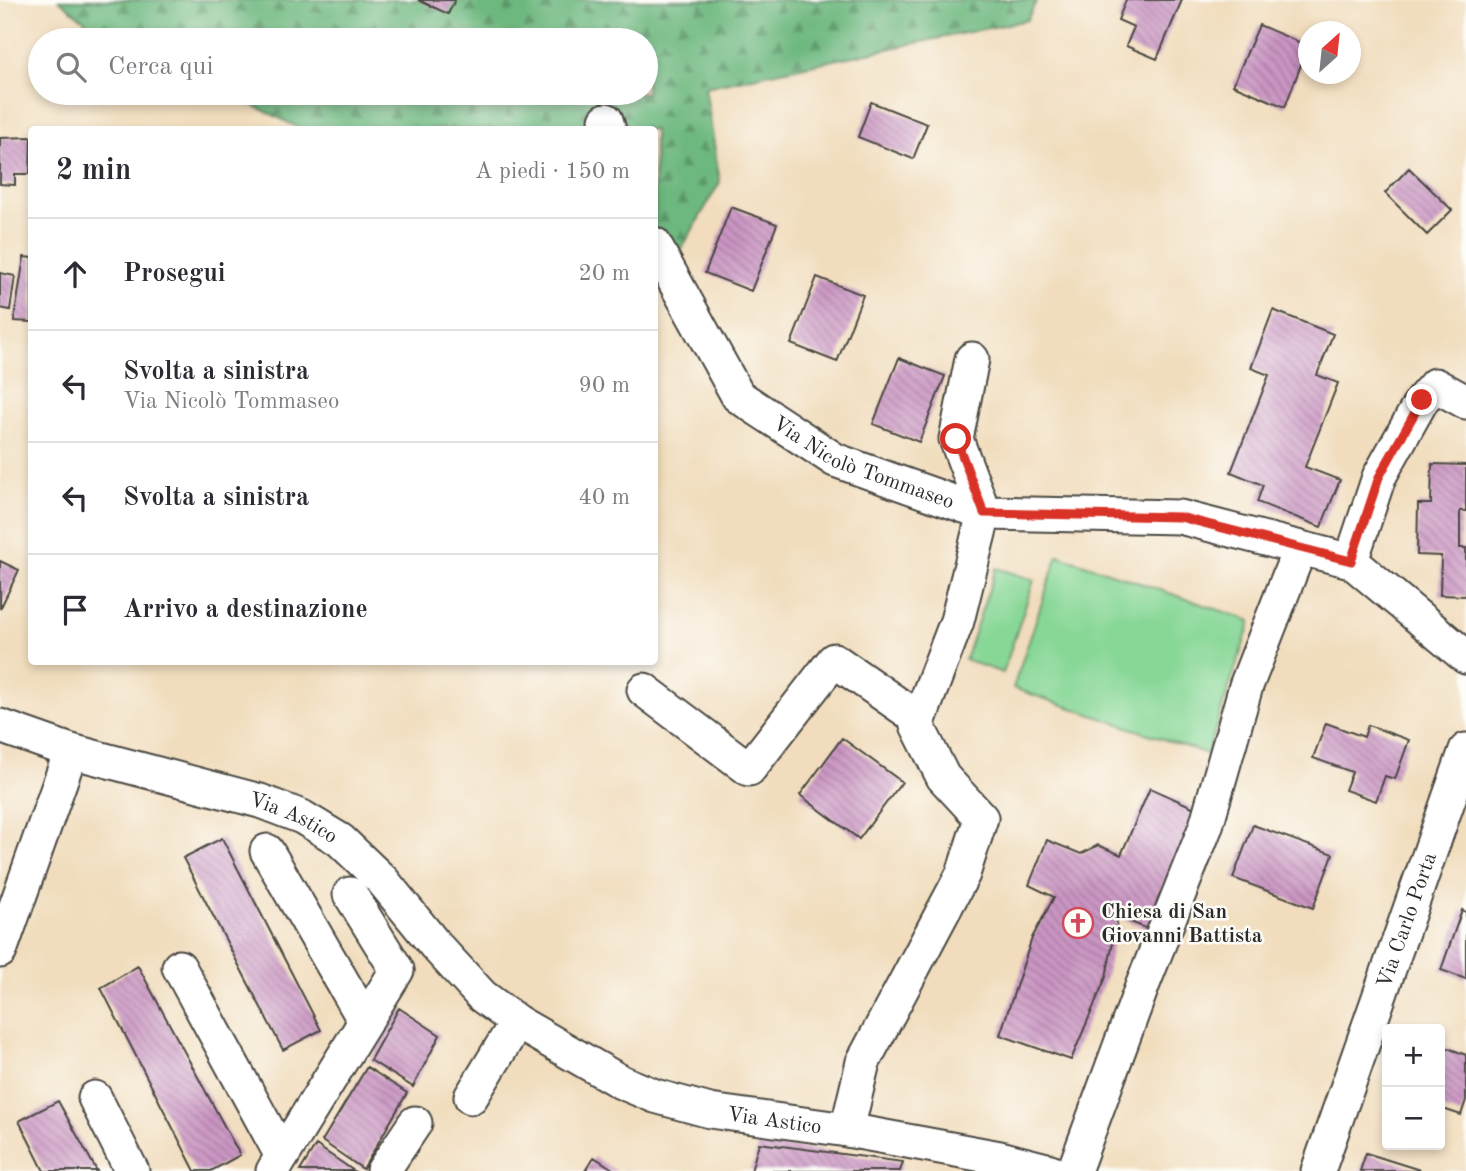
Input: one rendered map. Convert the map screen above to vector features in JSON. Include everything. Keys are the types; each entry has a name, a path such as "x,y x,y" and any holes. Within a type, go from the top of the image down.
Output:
{"street":[{"name":"Via Nicolò Tommaseo","path":"658,251 738,396 835,460 984,513 1180,517 1351,561 1466,657"},
{"path":"847,1130 863,1062 963,874 981,818 943,776 917,725 957,621 984,513 956,439 972,359"},
{"path":"1351,561 1379,477 1422,400 1435,385 1466,402"},
{"path":"1074,1171 1143,984 1206,827 1247,686 1300,548"},
{"path":"644,690 749,769 834,660 919,719"},
{"name":"Via Astico","path":"0,726 71,751 260,801 302,817 340,840 383,881 436,946 482,996 517,1023 621,1082 655,1096 710,1111 847,1130 1000,1158 1050,1171"},
{"name":"Via Carlo Porta","path":"1318,1171 1466,750"},
{"path":"0,951 71,751"},
{"path":"267,850 365,1021"},
{"path":"278,1163 397,970 350,894"},
{"path":"179,967 278,1163"},
{"path":"471,1097 517,1023"},
{"path":"95,1098 132,1171"},
{"path":"383,1171 415,1123"}],"green space":[{"path":"59,0 1037,0 1027,20 705,87 720,182 658,290 658,126 295,126 252,105 658,105 658,28 94,28"},
{"path":"1058,555 1251,621 1207,754 1013,688"},
{"path":"996,568 1034,580 1003,673 965,660"}],"building":[{"path":"418,0 455,0 448,14"},
{"path":"1126,0 1182,0 1157,59 1126,46 1134,27 1118,20"},
{"path":"1259,25 1298,42 1298,73 1285,107 1233,85"},
{"path":"871,102 927,124 913,159 858,137"},
{"path":"28,137 28,174 15,174 15,185 0,184 0,138"},
{"path":"1409,168 1452,210 1427,235 1385,193"},
{"path":"731,207 777,224 751,291 705,273"},
{"path":"24,257 28,258 28,322 14,321"},
{"path":"0,273 15,276 10,310 0,308"},
{"path":"817,277 863,295 837,362 791,344"},
{"path":"1273,310 1333,334 1317,375 1338,383 1305,467 1340,480 1321,527 1257,502 1263,485 1231,472 1269,375 1251,368"},
{"path":"899,358 945,376 919,442 873,424"},
{"path":"1432,464 1466,465 1466,511 1460,511 1460,548 1466,548 1466,596 1440,595 1441,556 1417,555 1418,504 1431,504"},
{"path":"0,561 19,570 0,609"},
{"path":"1326,723 1364,737 1368,725 1409,740 1395,779 1385,776 1376,801 1345,790 1352,772 1313,758"},
{"path":"842,738 902,782 859,839 800,795"},
{"name":"Chiesa di San Giovanni Battista","path":"1150,788 1206,813 1181,882 1167,877 1150,930 1118,917 1106,977 1071,1060 1000,1035 1032,938 1054,897 1029,885 1047,840 1081,854 1098,845 1121,855"},
{"path":"1253,825 1333,854 1313,908 1233,878"},
{"path":"222,838 321,1030 283,1050 183,858"},
{"path":"1462,910 1466,912 1466,979 1441,970"},
{"path":"138,966 240,1155 211,1171 195,1171 101,988"},
{"path":"399,1008 440,1035 413,1087 370,1060"},
{"path":"1445,1047 1466,1055 1466,1100 1461,1115 1445,1110"},
{"path":"367,1067 407,1093 363,1169 322,1141"},
{"path":"58,1101 97,1171 44,1171 19,1121"},
{"path":"759,1143 903,1162 900,1171 751,1171"},
{"path":"316,1145 354,1171 300,1171"},
{"path":"1366,1153 1420,1170 1420,1171 1360,1171"},
{"path":"594,1157 616,1171 585,1171"}],"place":[{"name":"Chiesa di San Giovanni Battista","path":"1078,923"}],"route":[{"path":"956,439 984,513 1180,517 1351,561 1379,477 1422,400"}]}
